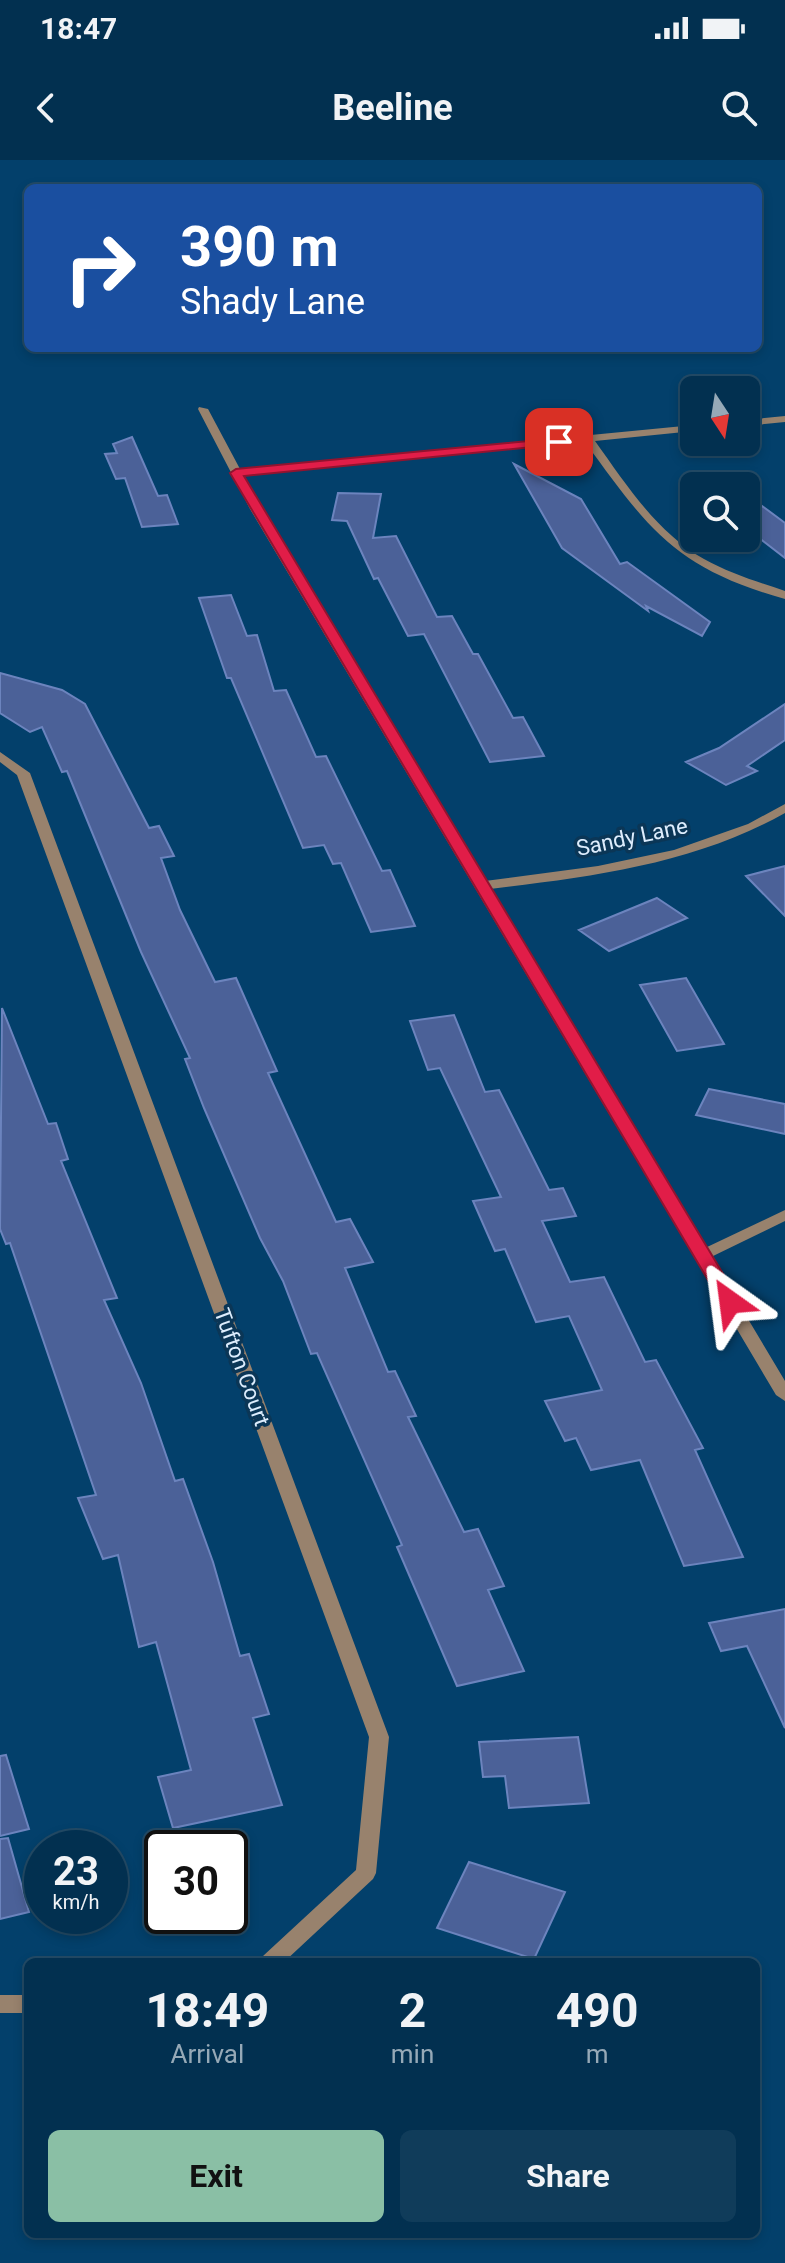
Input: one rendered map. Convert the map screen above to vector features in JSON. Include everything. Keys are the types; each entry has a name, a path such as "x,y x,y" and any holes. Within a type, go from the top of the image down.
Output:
{"street":[{"path":"203,409 236,473 785,1395"},
{"path":"760,422 785,419"},
{"path":"236,473 680,429"},
{"path":"588,439 654,525 673,543 722,572 785,595"},
{"name":"Tufton Court","path":"0,756 23,773 379,1737 366,1873 274,1958"},
{"name":"Sandy Lane","path":"482,886 601,868 686,850 739,831 785,808"},
{"path":"703,1255 785,1215"},
{"path":"0,2004 24,2004"}],"building":[{"path":"132,437 158,496 167,495 178,524 142,527 125,478 116,479 105,454 117,453 113,444"},
{"path":"514,464 581,499 620,564 627,562 710,622 702,636 646,606 648,611 562,548"},
{"path":"338,493 381,494 373,538 396,536 437,617 452,616 473,654 478,654 513,718 523,717 544,756 490,762 424,634 408,636 378,578 374,579 347,521 332,520"},
{"path":"760,504 785,523 785,558 760,539"},
{"path":"231,595 247,636 257,635 274,691 286,690 316,757 326,756 382,871 390,870 415,926 371,932 341,863 333,864 324,845 303,848 231,678 227,678 199,598"},
{"path":"0,673 62,690 85,704 149,828 159,826 174,856 161,858 180,910 215,982 236,978 277,1071 268,1073 336,1222 350,1219 373,1262 345,1268 388,1372 395,1371 416,1416 408,1417 464,1532 478,1529 504,1586 488,1590 524,1671 457,1686 397,1547 402,1545 317,1353 311,1354 283,1281 260,1238 204,1108 185,1059 190,1058 141,952 67,771 62,772 42,727 30,732 0,713"},
{"path":"785,704 785,740 747,766 757,771 726,785 686,762 719,748"},
{"path":"785,866 785,916 746,876"},
{"path":"657,898 687,918 609,951 579,930"},
{"path":"686,978 724,1044 677,1051 640,985"},
{"path":"2,1008 48,1124 56,1123 68,1159 61,1161 117,1298 104,1300 141,1383 175,1481 183,1479 213,1562 240,1656 249,1654 269,1714 253,1718 282,1805 173,1828 158,1777 191,1770 156,1642 139,1647 118,1555 103,1559 78,1498 96,1495 10,1243 6,1244 0,1229"},
{"path":"454,1015 485,1092 499,1090 549,1190 563,1188 576,1216 542,1221 570,1282 604,1277 645,1362 656,1360 703,1448 695,1450 743,1557 684,1566 640,1460 591,1470 576,1438 565,1441 545,1401 602,1390 569,1316 536,1322 505,1249 495,1251 473,1201 501,1197 440,1068 428,1070 410,1021"},
{"path":"709,1089 785,1104 785,1134 696,1115"},
{"path":"785,1609 785,1728 747,1646 721,1651 709,1623"},
{"path":"578,1737 589,1803 509,1808 505,1776 483,1777 479,1742"},
{"path":"6,1755 29,1829 0,1836 0,1756"},
{"path":"8,1838 24,1894 24,1913 0,1919 0,1839"},
{"path":"469,1862 565,1892 534,1958 437,1928"}],"route":[{"path":"559,442 236,473 730,1302"}]}
